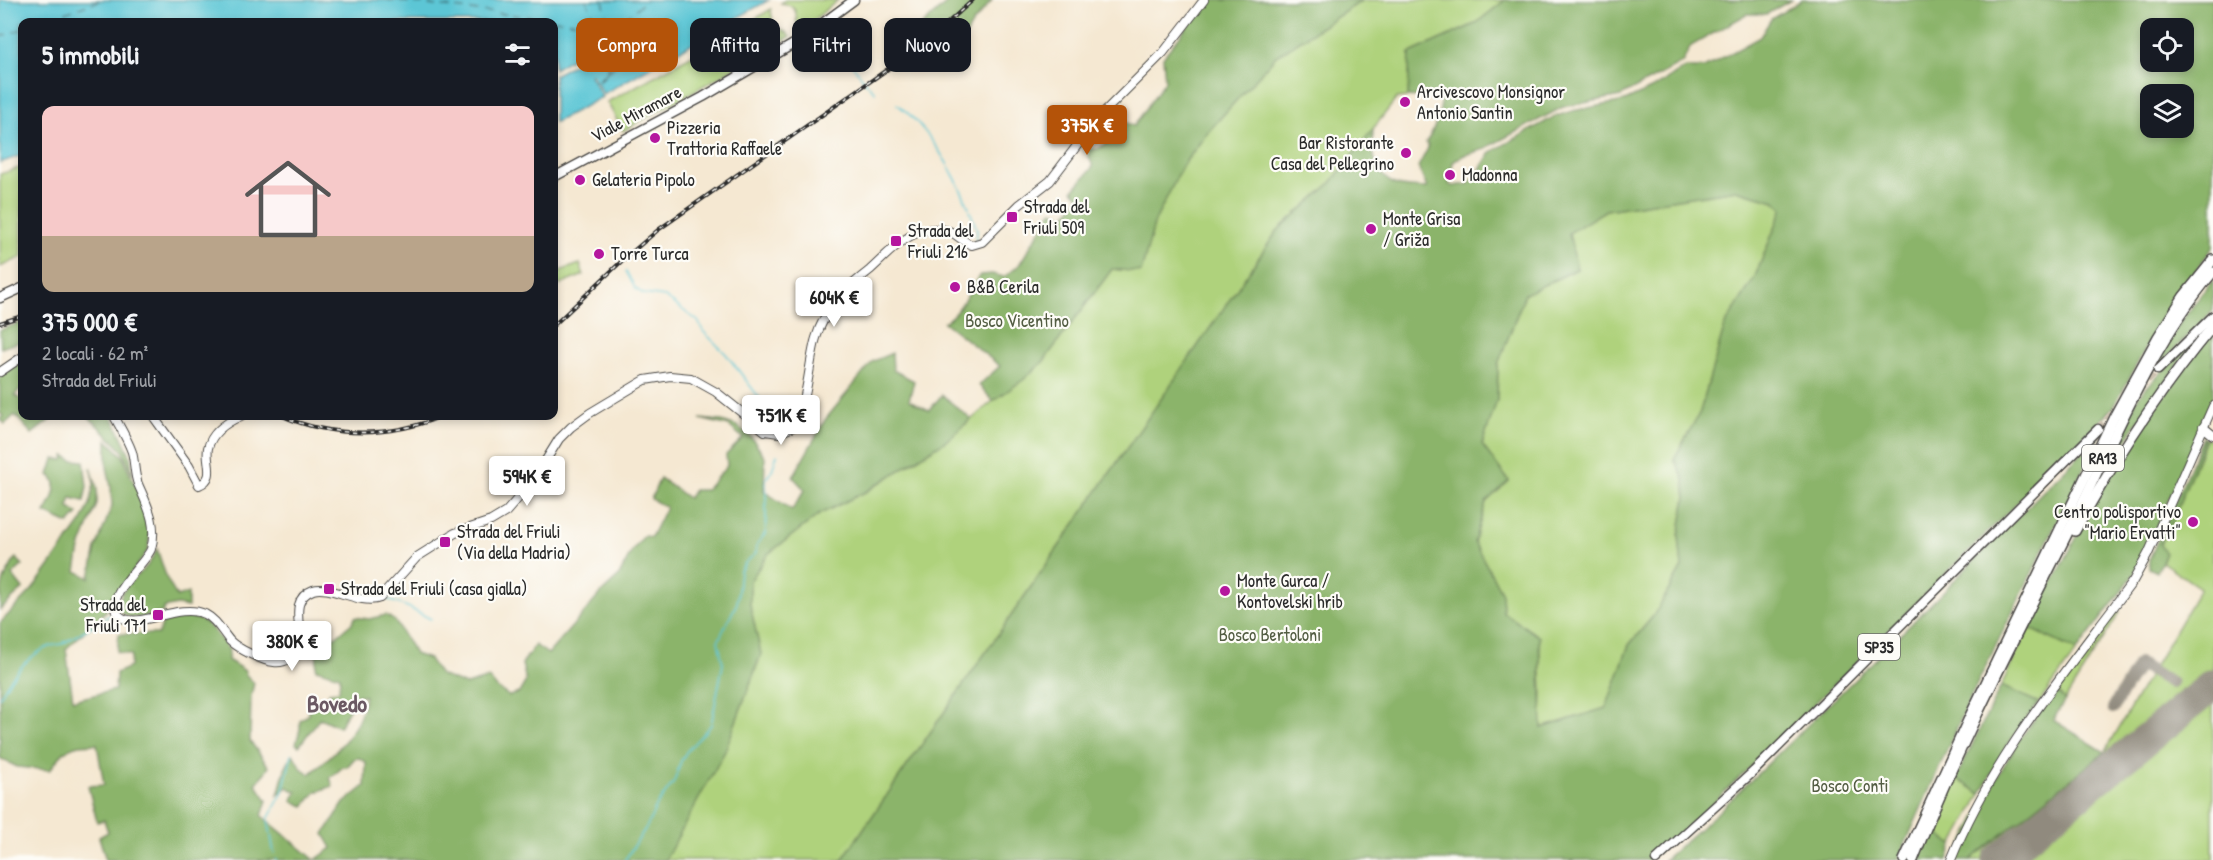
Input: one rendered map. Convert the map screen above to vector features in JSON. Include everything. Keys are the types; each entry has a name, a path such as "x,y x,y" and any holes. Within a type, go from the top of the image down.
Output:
{"highway":[{"path":"1904,860 1970,716 2114,417 2158,336 2213,252"},
{"path":"2197,279 2213,260"},
{"name":"RA13","path":"1913,860 1976,718 2150,365 2186,306 2213,272"},
{"path":"2024,622 2100,486 2170,380 2213,326"}],"main road":[{"name":"Viale Miramare","path":"558,175 703,97 797,42 854,0"},
{"path":"116,420 132,454 138,483 151,513 153,535 148,556 120,590 116,603 117,612 121,617 132,621 183,610 199,612 212,619 237,647 272,662 287,661 295,656 300,646 298,614 301,602 309,593 321,590 365,599 380,598 417,557 455,533 491,521 506,512 533,482 559,439 571,427 645,380 670,376 691,378 716,392 765,431 779,433 793,427 801,410 819,331 830,309 840,296 911,235 938,229 950,230 972,245 986,239 1019,205 1056,174 1098,118 1163,53 1204,0"},
{"path":"0,298 18,290"},
{"path":"0,303 18,296"},
{"path":"2158,370 2213,316"},
{"path":"0,372 18,360"},
{"path":"1951,860 1997,769 2015,740 2133,581 2148,554 2213,406"},
{"path":"156,420 189,466 199,485 209,476 208,451 213,439 220,429 235,420"},
{"path":"2203,427 2213,435"},
{"name":"SP35","path":"1656,860 1754,771 2098,429"}],"green space":[{"path":"785,0 838,0 816,18 796,18 793,8 781,3"},
{"path":"950,0 992,0 971,26 971,18 930,18"},
{"name":"Bosco Vicentino","path":"1208,0 1363,0 1276,56 1207,133 1183,165 1155,221 1141,272 1112,269 1043,362 1023,380 993,401 979,385 1000,366 944,322 960,307 980,275 992,274 1004,277 1019,265 1052,211 1065,216 1080,197 1073,190 1093,167 1086,149 1098,149 1109,142 1097,126 1109,116 1134,126 1165,81 1163,57"},
{"path":"1363,0 1505,0 1475,24 1410,53 1408,97 1397,98 1330,184 1278,230 842,860 665,860 725,751 761,655 750,605 750,580 768,554 820,514 867,491 947,440 993,401 1023,380 1043,362 1112,269 1141,272 1155,221 1183,165 1207,133 1276,56"},
{"name":"Bosco Bertoloni","path":"1505,0 1791,0 1767,14 1747,14 1691,46 1682,63 1621,96 1563,107 1482,150 1464,155 1453,162 1449,184 1453,186 1468,184 1491,152 1554,117 1572,111 1625,101 1653,88 1685,68 1704,68 1760,37 1771,19 1802,0 2213,0 2213,247 2165,313 2113,408 1768,750 1705,811 1648,860 842,860 1278,230 1330,184 1373,129 1373,152 1381,174 1397,185 1427,188 1418,167 1428,148 1426,143 1438,118 1440,99 1437,94 1408,97 1410,53 1475,24","holes":["1736,190 1775,201 1783,208 1754,279 1725,325 1700,412 1674,459 1684,479 1686,498 1679,536 1682,567 1655,614 1629,645 1606,708 1542,728 1539,637 1503,612 1502,594 1474,542 1486,502 1509,481 1482,445 1497,400 1498,364 1525,294 1577,269 1569,233 1606,210"]},
{"path":"771,9 772,18 756,18"},
{"path":"780,29 786,32 790,37 780,43"},
{"path":"690,56 690,72 728,72 623,131 607,102 662,72 678,72 678,63"},
{"path":"18,168 18,259 0,267 0,174"},
{"path":"1736,190 1775,201 1783,208 1754,279 1725,325 1700,412 1674,459 1684,479 1686,498 1679,536 1682,567 1655,614 1629,645 1606,708 1541,728 1542,689 1539,637 1503,612 1502,594 1474,542 1486,502 1509,481 1482,446 1497,400 1498,364 1525,294 1577,269 1568,233 1606,210"},
{"path":"580,264 584,275 558,285 558,272"},
{"path":"2213,279 2213,311 2156,368 2154,366 2180,323"},
{"path":"18,323 18,342 1,348 0,330"},
{"path":"2213,331 2213,398 2142,560 2132,577 2077,651 2029,628 2101,491 2156,407"},
{"path":"2201,333 2148,407 2094,487 2140,394"},
{"path":"892,353 893,370 914,381 909,400 929,410 942,395 971,419 947,440 867,491 820,514 768,554 750,581 750,605 761,654 725,751 665,860 315,860 332,848 324,834 344,803 365,786 366,762 359,758 354,759 347,767 343,767 330,778 333,786 316,792 304,806 292,801 297,792 287,787 278,795 285,769 293,754 301,768 310,774 346,740 363,708 365,696 357,695 339,727 320,718 299,746 296,744 300,720 308,715 309,706 327,707 329,692 339,691 340,676 316,669 317,656 305,652 302,636 316,637 319,622 327,622 327,633 334,638 352,623 355,617 369,619 386,615 395,621 415,654 429,659 440,675 466,685 489,678 497,688 509,696 519,693 526,681 522,664 535,645 548,654 618,577 632,551 644,536 651,537 666,507 651,499 660,478 688,498 694,490 706,490 727,466 726,455 743,438 729,426 700,419 722,421 737,426 751,437 765,457 764,491 792,510 805,490 793,477 825,420 873,361"},
{"path":"18,363 18,392 15,395 18,397 18,418 15,415 5,424 0,419 3,416 0,413 0,376"},
{"path":"19,420 50,420 32,434"},
{"path":"92,420 114,420 130,455 133,476 123,451"},
{"name":"Bosco Conti","path":"2101,433 1971,696 1898,860 1664,860 1717,813 1883,652"},
{"path":"2203,437 2205,439 2175,516 2160,545 2166,553 2157,572 2149,568 2149,560"},
{"path":"2207,437 2213,442 2213,860 1970,860 2105,752 2200,588 2162,562 2165,555 2160,545 2175,516"},
{"path":"107,440 123,456 131,477 147,505 150,533 148,550 112,601 111,606 66,649 73,700 115,690 116,673 130,667 131,655 117,652 119,634 158,634 163,623 186,617 195,618 209,625 229,650 228,660 245,671 254,683 251,696 250,741 269,767 256,784 267,800 262,816 315,860 106,860 99,837 108,832 104,820 97,822 88,786 104,785 97,744 69,748 50,770 17,767 0,758 0,623 32,590 82,521 90,504 94,484 91,467 97,488 97,504 80,548 76,571 90,578 96,548 112,506 107,467"},
{"path":"65,456 72,460 84,461 87,487 84,501 71,498 68,507 78,514 69,524 45,513 55,487 53,478 49,475 54,459 64,460"},
{"path":"157,549 167,579 177,597 188,593 188,607 177,605 163,608 163,612 140,618 125,615 120,611 120,597 132,580 147,566"},
{"path":"16,558 23,565 12,575 23,589 0,610 3,582"},
{"path":"2116,611 2120,612 2065,700 2056,691"},
{"path":"2029,628 2077,651 2039,703 2001,686"},
{"path":"2001,686 2039,703 2007,746 1981,794 1956,778"},
{"path":"2056,691 2065,700 2053,720 2105,752 1970,860 1955,860 1993,784 2019,740"},
{"path":"1956,778 1981,794 1953,845 1932,830"},
{"path":"1932,830 1953,845 1948,860 1920,860"}],"water":[{"path":"0,0 769,0 737,18 690,18 690,45 678,52 678,18 576,18 576,56 558,67 558,18 18,18 18,156 0,163"},
{"path":"576,63 576,72 642,72 603,94 592,74 590,75 602,97 558,121 558,73"}],"waterway":[{"path":"858,72 875,92"},
{"path":"897,104 919,125 939,151 956,179 969,208"},
{"path":"970,211 977,230 976,241"},
{"path":"626,271 635,288 643,294 665,297 698,321 703,331 726,354 766,407 771,424"},
{"path":"625,860 647,826 658,803 674,782 687,751 711,725 723,664 718,641 737,603 740,571 756,553 757,544 765,534 766,479 777,455"},
{"path":"384,598 410,608"},
{"path":"411,609 431,619"},
{"path":"0,697 18,671 34,655 62,644 114,613"},
{"path":"274,853 268,819 282,794 292,754"}],"ferry route":[{"path":"50,18 102,0"},
{"path":"387,0 538,18"},
{"path":"586,0 595,18"},
{"path":"603,0 614,55 612,65 604,76"},
{"path":"558,20 588,24 607,38 612,49 610,65 597,83 614,67 620,57 621,34 628,16 646,0"},
{"path":"0,37 18,30"}],"taxiway":[{"path":"2113,708 2139,664 2172,683"}],"runway":[{"path":"1998,860 2213,685"}],"tunnel":[{"path":"2139,389 2158,370"},
{"path":"2098,429 2114,413"}],"railway":[{"path":"558,321 658,230 925,43 973,0"},
{"path":"0,323 18,317"},
{"path":"293,420 321,428 362,432 403,428 431,420"}],"place":[{"name":"Arcivescovo Monsignor Antonio Santin","path":"1405,102"},
{"name":"Pizzeria Trattoria Raffaele","path":"655,138"},
{"name":"Bar Ristorante Casa del Pellegrino","path":"1406,153"},
{"name":"Madonna","path":"1450,175"},
{"name":"Gelateria Pipolo","path":"580,180"},
{"name":"Strada del Friuli 509","path":"1012,217"},
{"name":"Monte Grisa / Griža","path":"1371,229"},
{"name":"Strada del Friuli 216","path":"896,241"},
{"name":"Torre Turca","path":"599,254"},
{"name":"B&B Cerila","path":"955,287"},
{"name":"Centro polisportivo \"Mario Ervatti\"","path":"2193,522"},
{"name":"Strada del Friuli (Via della Madria)","path":"445,542"},
{"name":"Strada del Friuli (casa gialla)","path":"329,589"},
{"name":"Monte Gurca / Kontovelski hrib","path":"1225,591"},
{"name":"Strada del Friuli 171","path":"158,615"}],"district":[{"name":"Bovedo","path":"337,704"}]}
